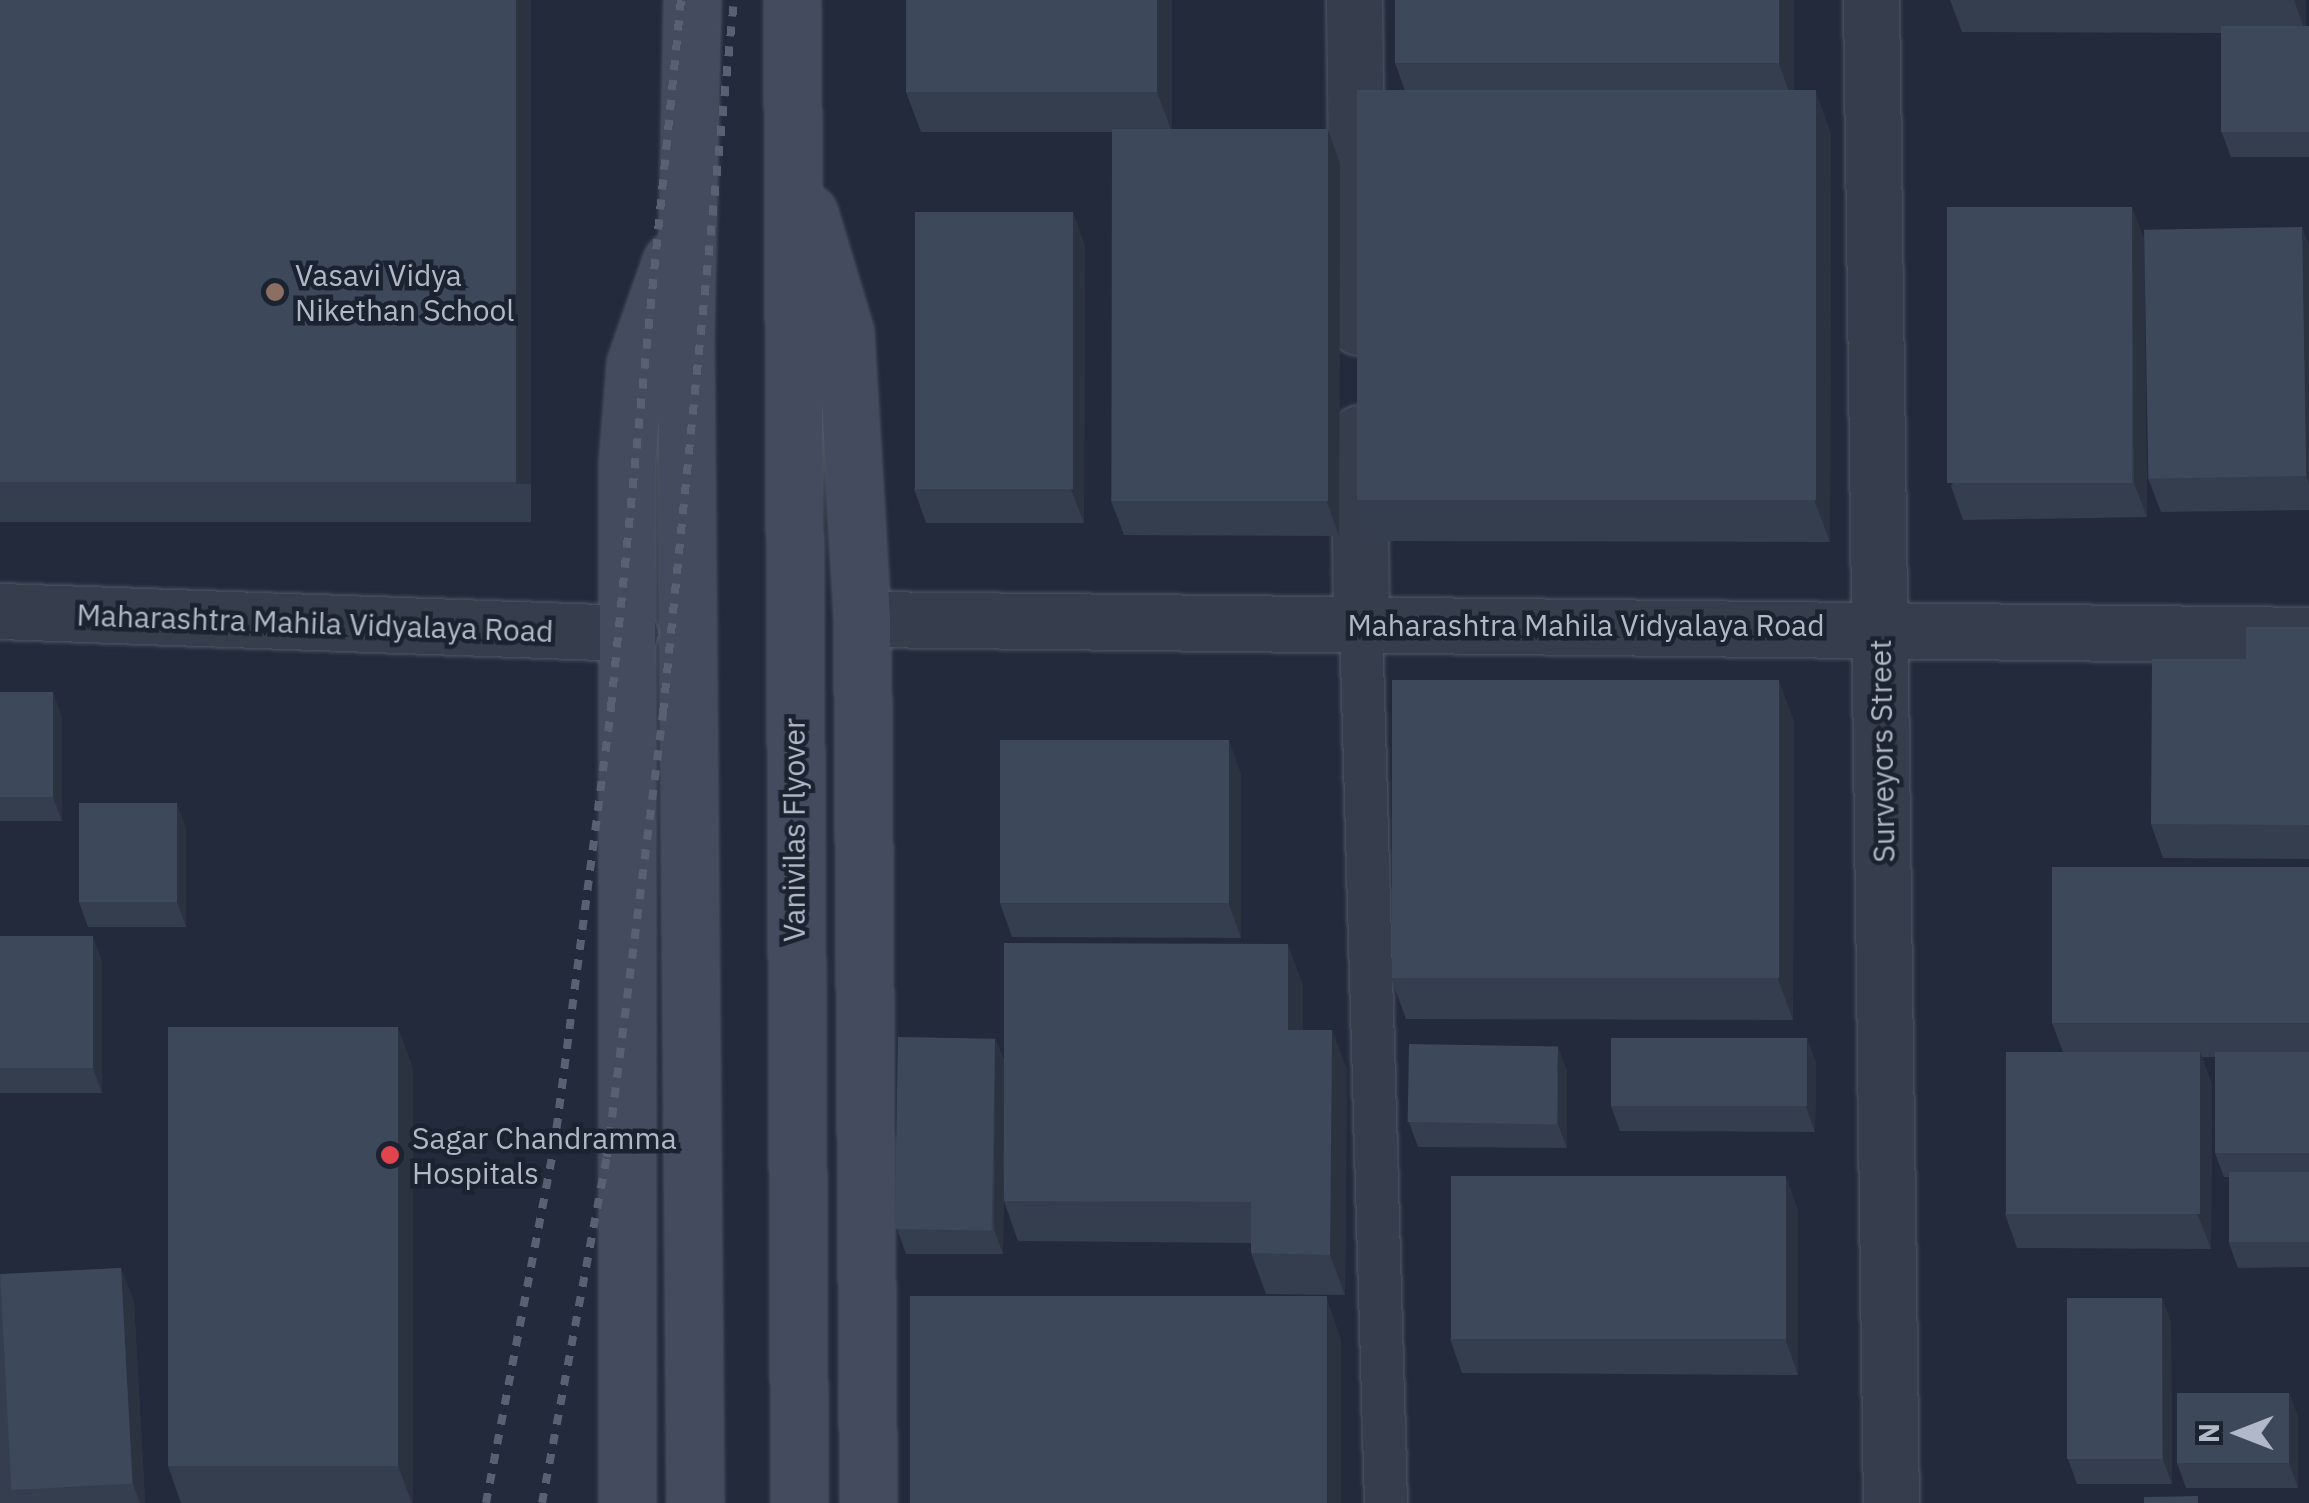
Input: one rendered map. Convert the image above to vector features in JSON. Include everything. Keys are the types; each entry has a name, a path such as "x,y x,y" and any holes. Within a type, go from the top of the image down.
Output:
{"main road":[{"path":"692,0 692,1168 696,1503"},
{"name":"Vanivilas Flyover","path":"792,0 798,1503"},
{"path":"792,158 845,332 862,619 868,1503"},
{"path":"626,1503 635,364 690,206"}],"street":[{"path":"1354,0 1361,624"},
{"name":"Surveyors Street","path":"1871,0 1892,1503"},
{"name":"Maharashtra Mahila Vidyalaya Road","path":"0,611 630,633"},
{"name":"Maharashtra Mahila Vidyalaya Road","path":"862,619 1880,626 2309,635"}],"lane":[{"path":"1361,624 1386,1503"}],"building":[{"name":"Vasavi Vidya Nikethan School","path":"0,0 516,0 516,482 0,482"},
{"path":"906,0 1157,0 1157,92 906,92"},
{"path":"1395,0 1779,0 1779,63 1395,63"},
{"path":"2221,26 2309,26 2309,132 2221,132"},
{"path":"1357,90 1816,90 1816,500 1357,500"},
{"path":"1112,129 1328,129 1328,501 1112,501"},
{"path":"1947,207 2132,207 2132,483 1947,483"},
{"path":"915,212 1073,212 1073,489 915,489"},
{"path":"2302,227 2306,476 2148,479 2144,230"},
{"path":"2246,627 2309,627 2309,825 2151,824 2152,659 2246,659"},
{"path":"1392,680 1779,680 1779,978 1392,978"},
{"path":"0,692 53,692 53,797 0,797"},
{"path":"1000,740 1229,740 1229,903 1000,903"},
{"path":"79,803 177,803 177,902 79,902"},
{"path":"2052,867 2309,867 2309,1023 2052,1023"},
{"path":"0,936 93,936 93,1068 0,1068"},
{"path":"1004,943 1288,944 1288,1030 1332,1030 1330,1255 1251,1253 1251,1202 1004,1201"},
{"path":"168,1027 398,1027 398,1466 168,1466"},
{"path":"898,1037 995,1039 992,1231 895,1229"},
{"path":"1611,1038 1807,1038 1807,1106 1611,1106"},
{"path":"1409,1044 1558,1047 1557,1125 1408,1122"},
{"path":"2006,1052 2200,1052 2200,1214 2006,1214"},
{"path":"2215,1052 2309,1052 2309,1153 2215,1153"},
{"path":"2229,1172 2309,1172 2309,1242 2229,1242"},
{"path":"1451,1176 1786,1176 1786,1339 1451,1339"},
{"path":"121,1268 132,1484 11,1490 0,1274"},
{"path":"910,1296 1327,1296 1327,1503 910,1503"},
{"path":"2067,1298 2162,1298 2162,1459 2067,1459"},
{"path":"2177,1393 2289,1393 2289,1463 2177,1463"},
{"path":"2198,1496 2198,1503 2144,1503 2144,1497"}],"railway":[{"path":"486,1503 554,1148 611,707 681,0"},
{"path":"542,1503 607,1157 663,713 734,0"}],"place":[{"name":"Vasavi Vidya Nikethan School","path":"275,292"},
{"name":"Sagar Chandramma Hospitals","path":"390,1155"}]}
